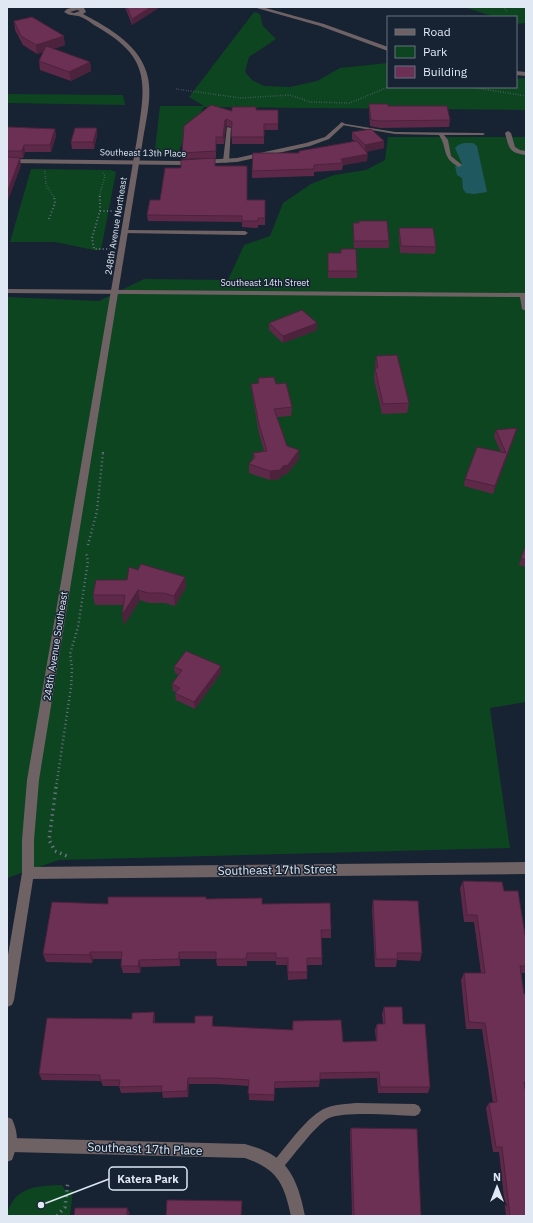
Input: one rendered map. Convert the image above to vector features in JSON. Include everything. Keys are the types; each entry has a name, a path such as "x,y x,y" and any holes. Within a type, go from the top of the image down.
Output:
{"street":[{"path":"60,7 69,10 82,10"},
{"path":"256,7 322,25 387,49"},
{"name":"248th Avenue Northeast","path":"82,10 120,39 134,55 144,74 145,100 139,146 135,162 114,292"},
{"name":"Southeast 13th Place","path":"7,161 182,163 226,161 256,157 308,145 328,138 342,124"},
{"path":"508,133 512,148 518,152 526,153"},
{"path":"124,232 245,233"},
{"name":"Southeast 14th Street","path":"7,291 524,295 526,308"},
{"name":"248th Avenue Southeast","path":"7,1000 28,873 28,840 33,780 114,292"},
{"name":"Southeast 17th Street","path":"28,873 526,868"},
{"path":"7,1124 11,1135 9,1150"},
{"name":"Southeast 17th Place","path":"9,1150 245,1151 261,1156 277,1166"},
{"path":"277,1166 295,1199 298,1216"}],"lane":[{"path":"342,124 395,133 483,134"},
{"path":"226,161 229,128"},
{"path":"441,134 445,140 449,157 459,165"},
{"path":"277,1166 309,1129 326,1113 345,1109 415,1110"}],"path":[{"path":"503,7 507,11"},
{"path":"176,89 241,98 290,95 310,102 350,103 387,87"},
{"path":"477,88 526,96"},
{"path":"47,161 45,182 56,201 56,208 49,219"},
{"path":"105,162 102,172 105,176 99,198 100,211 92,238 93,246 94,249 121,249"},
{"path":"69,857 62,855 51,848 49,840 63,732 71,687 72,668 70,654 78,627 88,561 86,552 92,535 96,516 103,450"},
{"path":"57,1216 65,1206 68,1180"}],"green space":[{"path":"464,7 526,7 526,23 517,24 517,16 492,16"},
{"path":"254,12 260,14 263,26 276,39 249,57 245,72 252,80 264,86 290,87 317,81 340,68 387,63 387,88 517,88 517,79 526,78 526,110 204,107 182,143 178,154 165,154 155,150 160,106 204,106 189,97"},
{"path":"7,94 123,95 125,105 7,103"},
{"path":"388,137 526,137 526,702 490,708 510,848 59,860 7,878 7,297 99,301 144,279 228,280 244,245 270,236 283,203 311,184 334,175 366,170 385,160"},
{"path":"31,169 111,170 116,172 101,250 55,242 10,242"},
{"path":"62,1185 65,1190 73,1190 70,1216 7,1216 11,1204 21,1193 40,1186"}],"shaded area":[{"path":"464,143 473,143 477,146 487,192 474,194 466,193 463,189 462,178 457,175 455,166 462,164 455,148"}],"building":[{"path":"127,7 151,7 132,19"},
{"path":"32,17 64,36 36,45 21,36 14,21"},
{"path":"46,46 90,62 69,72 39,61"},
{"path":"369,104 388,104 388,106 447,106 450,120 371,120"},
{"path":"211,105 232,111 232,107 256,107 256,110 278,110 278,124 264,124 264,137 231,137 232,122 227,119 225,120 223,137 216,137 216,151 182,153 184,126"},
{"path":"7,127 55,129 50,145 24,145 22,151 7,151"},
{"path":"75,128 97,128 93,142 71,142"},
{"path":"371,129 384,141 365,145 352,132"},
{"path":"357,141 368,154 341,159 343,163 314,165 314,169 252,171 253,153 299,153 299,151"},
{"path":"7,157 20,158 7,193"},
{"path":"215,158 215,166 247,166 247,200 265,200 265,218 258,218 258,221 242,221 242,216 147,215 150,200 160,200 165,168 181,168 181,160"},
{"path":"359,221 387,221 389,241 354,241 353,223 359,223"},
{"path":"399,228 433,228 436,247 401,246"},
{"path":"341,249 356,249 357,271 328,271 328,253 341,253"},
{"path":"302,310 317,323 283,336 269,323"},
{"path":"397,355 409,403 383,404 375,368 378,368 376,356"},
{"path":"274,377 276,384 286,383 292,407 274,409 287,446 299,450 288,465 283,466 280,470 270,471 249,464 255,457 253,453 267,451 259,424 251,384 259,383 258,378"},
{"path":"517,428 495,486 465,479 477,447 506,453 496,430"},
{"path":"526,545 526,560 521,558"},
{"path":"141,564 185,577 174,596 164,593 148,593 138,590 122,615 125,595 93,595 96,580 127,580 129,567 138,570"},
{"path":"186,651 221,666 194,702 175,693 180,688 172,684 182,670 174,667"},
{"path":"463,881 502,882 504,891 518,891 526,941 526,966 520,966 524,994 526,994 526,1082 524,1082 526,1094 526,1216 510,1216 502,1147 496,1147 489,1103 497,1102 485,1023 469,1022 464,973 485,973 477,915 467,915"},
{"path":"108,897 206,897 206,899 262,898 262,904 330,903 331,930 321,930 322,958 307,958 307,972 288,972 288,958 276,958 276,953 247,953 246,959 216,959 216,952 179,952 179,959 139,960 138,966 121,966 122,952 90,952 90,955 43,954 52,902 108,904"},
{"path":"373,900 418,901 422,953 397,953 398,959 376,959"},
{"path":"384,1007 402,1007 403,1024 425,1024 430,1087 380,1087 379,1072 320,1073 320,1081 275,1082 274,1095 248,1094 249,1080 216,1078 188,1078 187,1091 161,1092 162,1086 119,1087 120,1080 100,1080 100,1075 39,1074 47,1018 132,1019 132,1013 154,1012 153,1023 195,1023 195,1016 213,1016 212,1026 293,1030 293,1021 341,1020 343,1042 377,1041 377,1024 385,1024"},
{"path":"351,1128 417,1129 421,1216 354,1216"},
{"path":"167,1200 242,1201 241,1216 166,1216"},
{"path":"75,1208 127,1208 127,1216 74,1216"}],"place":[{"name":"Katera Park","path":"41,1205"}]}
